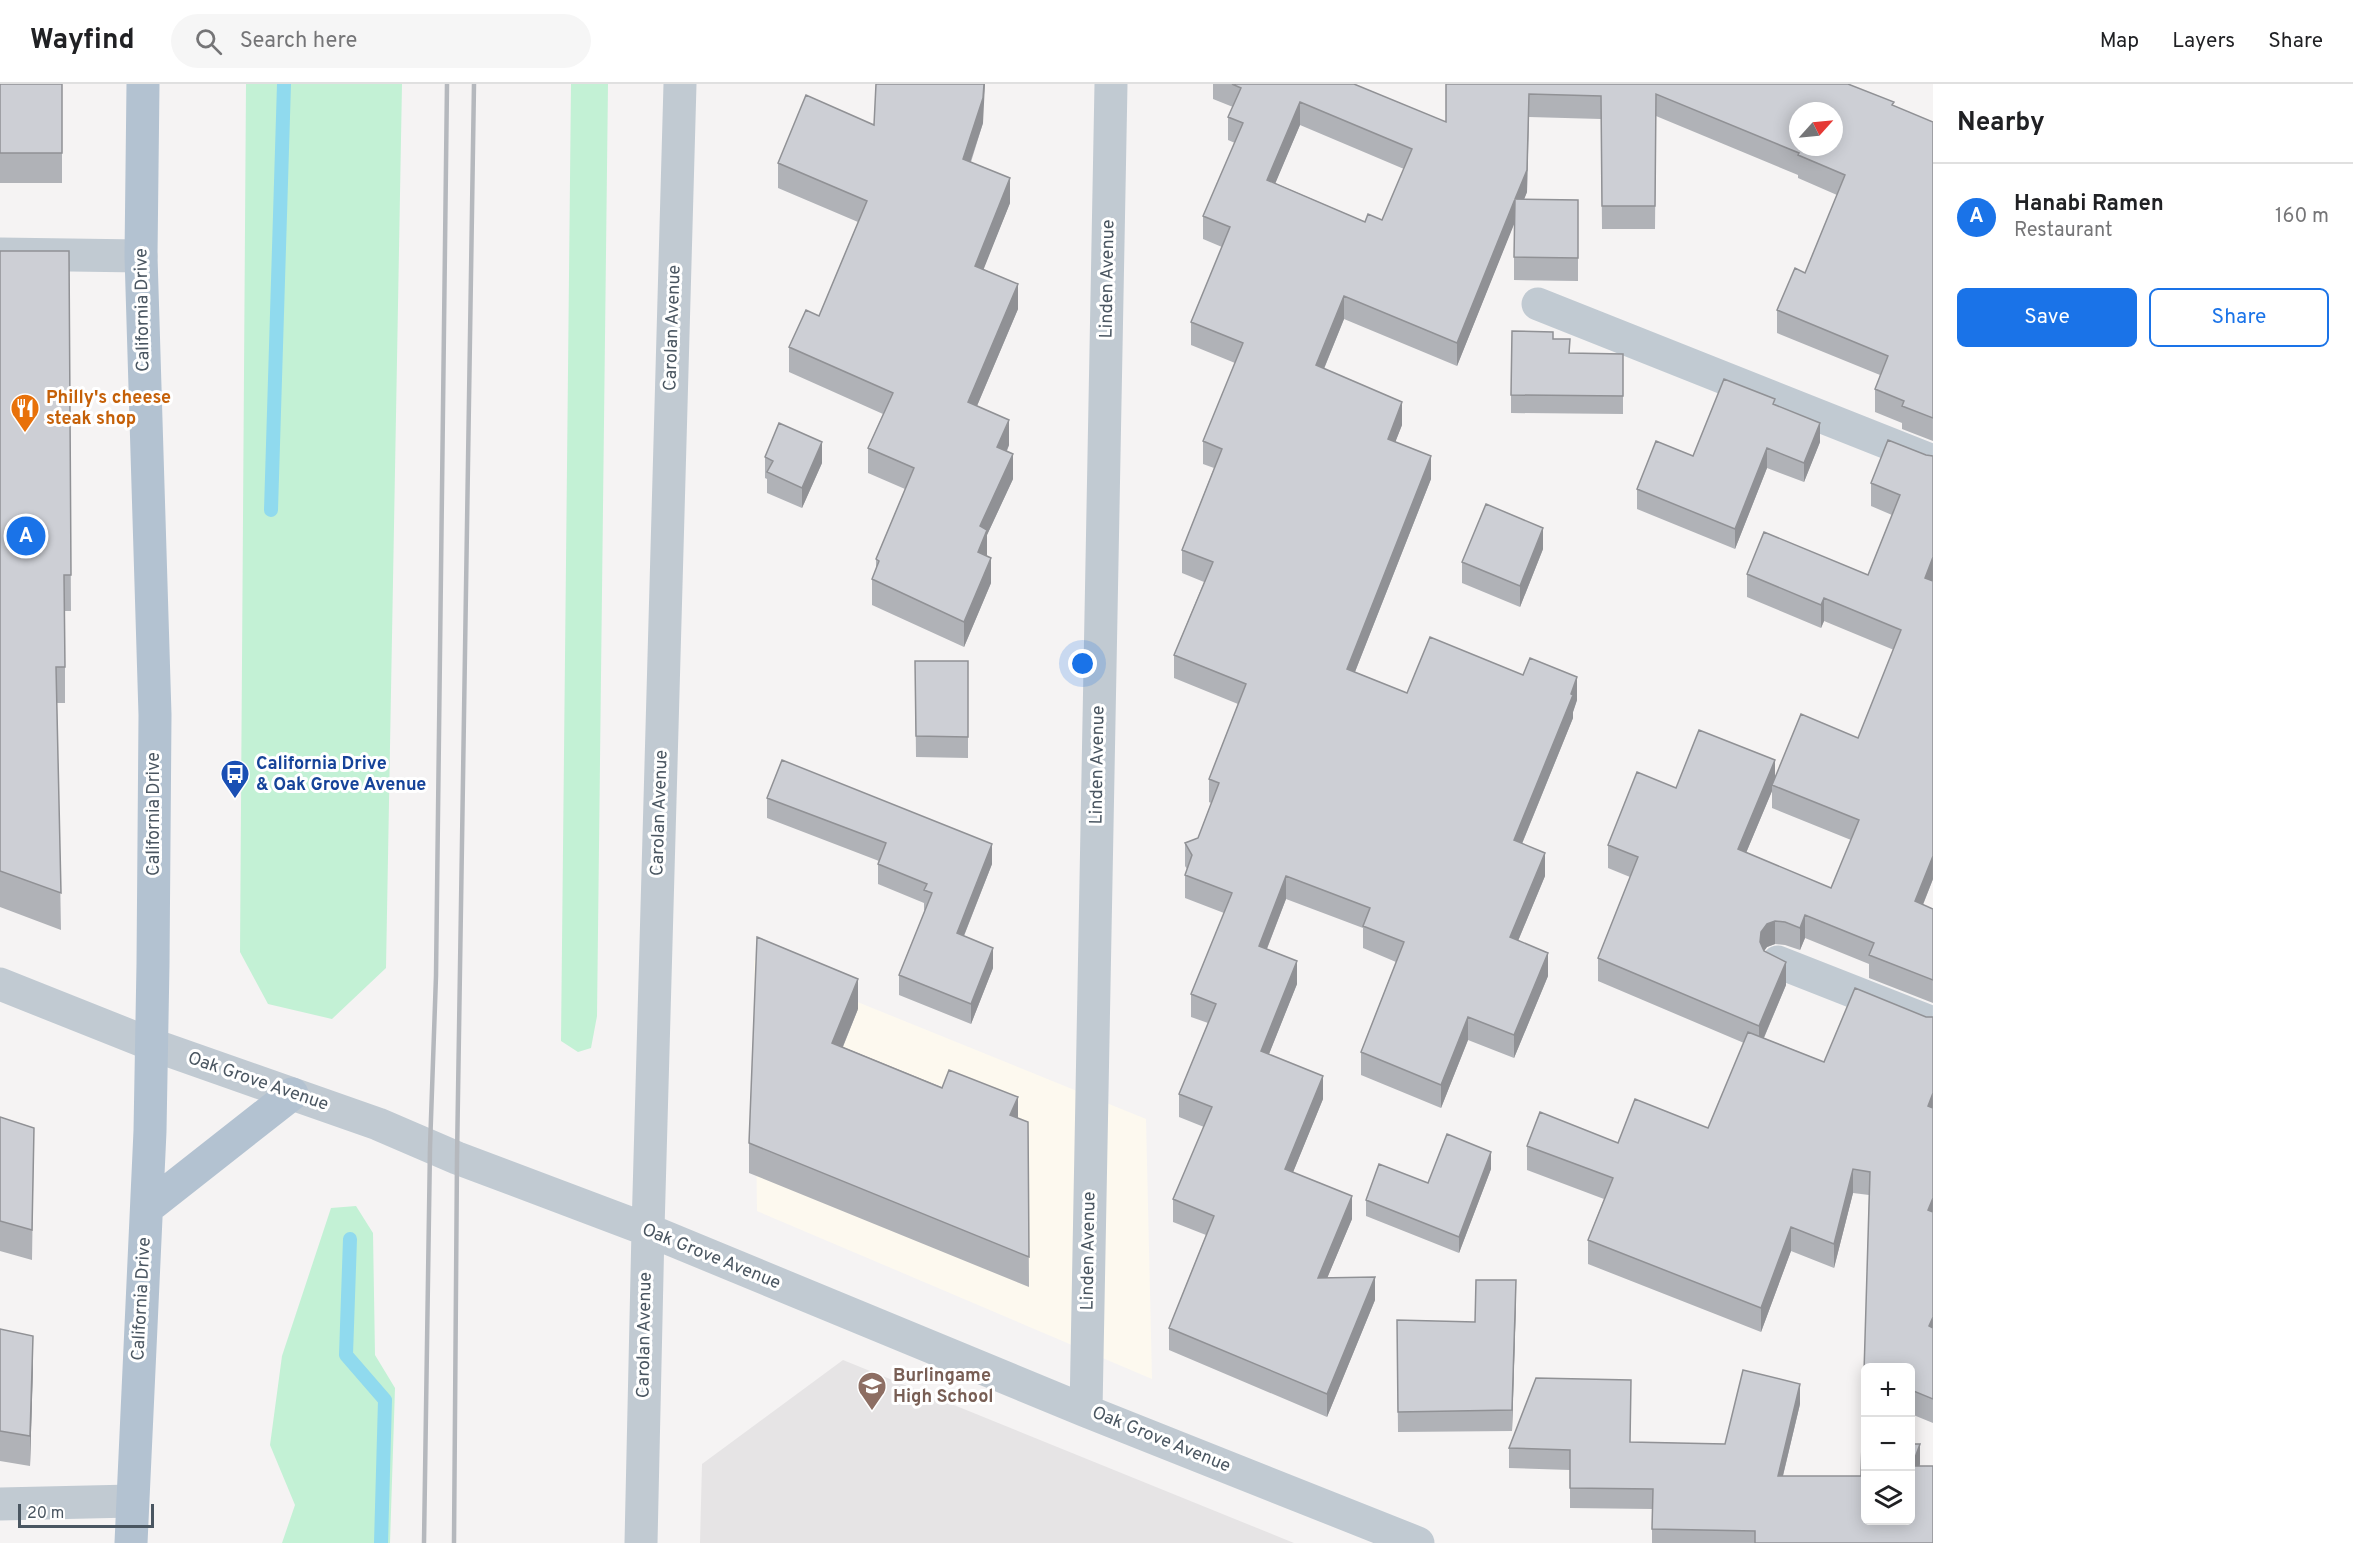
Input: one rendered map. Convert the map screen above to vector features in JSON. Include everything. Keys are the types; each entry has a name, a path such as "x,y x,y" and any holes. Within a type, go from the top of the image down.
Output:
{"main road":[{"name":"California Drive","path":"131,1543 153,1045 155,715 141,256 143,84"},
{"path":"147,1208 292,1094"}],"street":[{"name":"Carolan Avenue","path":"641,1543 680,84"},
{"name":"Linden Avenue","path":"1086,1411 1112,84"},
{"path":"0,254 141,256"},
{"path":"1538,304 1933,461"},
{"path":"1778,962 1933,1023"},
{"name":"Oak Grove Avenue","path":"0,984 153,1045 378,1124 457,1158 648,1230 1086,1411 1418,1543"},
{"path":"0,1504 132,1501"}],"shaded area":[{"path":"754,960 1146,1119 1152,1379 757,1211"},
{"name":"Burlingame High School","path":"843,1360 1294,1543 700,1543 702,1464"}],"green space":[{"path":"246,84 402,84 386,968 332,1019 268,1004 240,952"},
{"path":"571,84 608,84 597,1016 591,1048 578,1052 561,1041"},
{"path":"356,1206 373,1233 375,1355 395,1388 390,1543 282,1543 295,1505 270,1445 282,1356 331,1208"}],"building":[{"path":"0,84 62,84 62,153 0,153"},
{"path":"876,84 984,84 983,98 963,159 1010,178 975,266 1018,284 968,402 1009,420 997,447 1013,454 980,526 987,530 978,552 991,558 964,622 872,579 879,561 876,559 914,468 868,448 893,393 789,347 806,310 819,316 867,201 778,163 806,95 874,125"},
{"path":"1232,84 1354,84 1446,122 1446,84 1848,84 1894,102 1892,105 1933,122 1933,418 1902,406 1904,401 1875,389 1888,356 1777,310 1795,268 1805,273 1845,175 1800,156 1843,156 1843,102 1789,102 1789,149 1656,94 1655,206 1602,206 1601,96 1529,94 1527,170 1457,343 1344,296 1316,365 1402,402 1388,439 1431,456 1347,669 1407,693 1430,637 1523,675 1530,658 1577,677 1571,694 1573,695 1514,840 1545,853 1510,937 1548,953 1514,1035 1468,1017 1441,1085 1361,1052 1404,942 1363,926 1370,908 1286,876 1259,946 1297,961 1261,1051 1323,1076 1285,1169 1352,1196 1318,1278 1375,1277 1327,1394 1169,1328 1214,1216 1173,1199 1212,1107 1179,1094 1216,1004 1191,994 1232,893 1185,875 1192,855 1185,843 1198,838 1219,783 1209,779 1246,684 1174,655 1213,562 1182,550 1222,449 1203,441 1243,343 1191,322 1230,227 1203,216 1243,123 1228,117 1241,88","holes":["1300,102 1412,149 1382,220 1368,214 1365,222 1267,180"]},
{"path":"1515,199 1578,200 1578,258 1514,257"},
{"path":"0,251 69,251 71,575 64,575 65,667 56,667 61,893 0,871"},
{"path":"1512,331 1553,332 1553,339 1570,339 1569,353 1623,354 1623,396 1511,395"},
{"path":"1724,379 1775,399 1773,404 1820,423 1804,463 1767,448 1735,529 1637,489 1656,441 1693,456"},
{"path":"779,423 822,442 802,488 767,472 773,461 765,457"},
{"path":"1888,440 1933,456 1933,557 1925,578 1933,581 1933,856 1915,901 1933,909 1933,980 1869,955 1874,943 1805,915 1800,928 1775,921 1767,924 1761,932 1760,942 1764,951 1786,962 1759,1026 1598,958 1638,857 1608,845 1637,772 1676,788 1699,730 1775,760 1738,849 1831,888 1859,820 1772,785 1801,714 1858,738 1901,630 1824,598 1821,605 1747,574 1764,532 1868,575 1900,495 1871,483"},
{"path":"1486,504 1543,528 1520,586 1462,562"},
{"path":"915,661 968,661 968,737 916,736"},
{"path":"782,760 992,844 957,933 993,948 971,1004 899,975 932,893 924,890 927,884 878,864 886,843 767,798"},
{"path":"757,937 858,979 832,1043 942,1088 949,1070 1018,1097 1010,1115 1028,1122 1029,1257 749,1143"},
{"path":"1855,988 1926,1017 1933,1017 1933,1093 1928,1106 1933,1108 1933,1198 1928,1210 1933,1212 1933,1317 1929,1326 1933,1328 1933,1399 1915,1392 1915,1363 1864,1363 1870,1172 1853,1169 1834,1244 1791,1227 1761,1308 1588,1240 1613,1178 1527,1146 1540,1112 1618,1143 1635,1099 1708,1128 1748,1032 1824,1062"},
{"path":"0,1117 34,1128 32,1230 0,1221"},
{"path":"1447,1134 1491,1152 1459,1237 1366,1200 1379,1164 1428,1183"},
{"path":"1476,1280 1516,1280 1512,1410 1398,1412 1397,1320 1475,1322"},
{"path":"0,1329 33,1336 30,1436 0,1431"},
{"path":"1743,1370 1800,1384 1778,1476 1861,1476 1861,1525 1915,1525 1915,1466 1933,1466 1933,1543 1755,1543 1755,1531 1652,1529 1653,1489 1570,1488 1570,1450 1509,1448 1536,1378 1631,1380 1630,1442 1725,1444"},
{"path":"1915,1444 1920,1444 1915,1458"}],"waterway":[{"path":"271,510 284,84"},
{"path":"350,1239 346,1355 385,1400 381,1543"}],"railway":[{"path":"424,1543 430,1147 436,976 447,84"},
{"path":"454,1543 457,1158 474,84"}],"place":[{"name":"Philly's cheese steak shop","path":"25,434"},
{"name":"Hanabi Ramen","path":"26,536"},
{"name":"California Drive & Oak Grove Avenue","path":"235,800"},
{"name":"Burlingame High School","path":"872,1412"}]}
